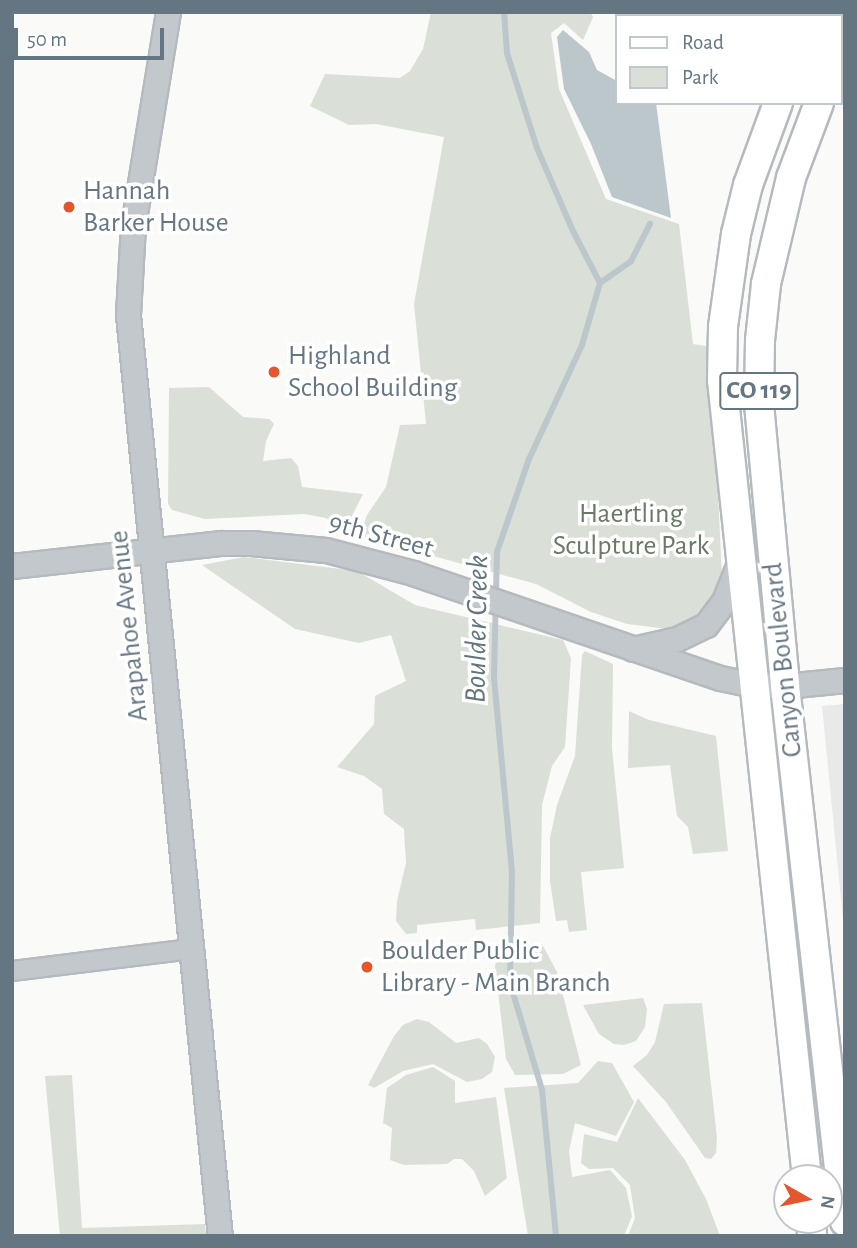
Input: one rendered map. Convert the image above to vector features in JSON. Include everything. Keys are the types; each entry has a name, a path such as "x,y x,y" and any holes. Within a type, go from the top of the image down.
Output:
{"main road":[{"name":"Canyon Boulevard","path":"777,105 748,185 739,222 723,327 722,380 752,685 805,1164"},
{"name":"Canyon Boulevard","path":"818,105 791,178 766,284 760,340 759,404 785,687 845,1222"}],"street":[{"name":"Arapahoe Avenue","path":"168,12 132,225 128,280 130,354 220,1236"},
{"name":"9th Street","path":"12,566 243,542 279,544 344,553 413,573 720,678 752,685 785,687 845,680"},
{"path":"632,649 677,639 706,625 724,601 740,561"},
{"path":"12,971 191,949"}],"shaded area":[{"path":"563,30 589,52 597,70 616,80 616,105 656,105 671,218 612,197 591,144 564,89 557,37"},
{"path":"845,704 845,940 822,706"}],"green space":[{"name":"Haertling Sculpture Park","path":"431,12 590,12 593,17 583,40 564,23 551,33 559,89 606,199 679,224 693,344 711,347 722,577 714,608 691,626 668,629 627,624 591,612 536,584 360,536 367,515 386,487 400,425 426,424 414,304 444,137 376,124 349,125 310,106 325,74 400,78 410,71 423,49"},
{"path":"209,387 243,417 269,419 274,424 266,441 263,461 291,458 298,466 302,487 363,494 345,530 326,518 304,514 205,519 172,510 168,504 169,388"},
{"path":"244,557 357,571 415,605 563,640 571,658 565,747 552,766 542,805 540,923 476,930 475,919 417,925 417,933 406,934 396,921 397,901 406,863 404,829 384,814 382,789 364,776 337,767 374,724 375,696 406,681 391,635 359,643 295,629 202,565"},
{"path":"585,651 613,664 612,748 624,868 581,872 587,930 569,932 567,920 556,921 550,881 550,838 557,805 575,756 582,655"},
{"path":"629,711 649,720 716,736 728,851 693,854 688,827 677,816 670,765 628,768"},
{"path":"542,944 557,972 581,1065 563,1074 515,1075 506,1059 495,966 499,951"},
{"path":"643,998 647,1009 645,1027 636,1041 624,1045 614,1044 599,1034 583,1005"},
{"path":"702,1003 717,1138 716,1153 711,1159 705,1158 666,1102 633,1066 647,1055 655,1042 664,1004"},
{"path":"417,1019 429,1022 456,1043 479,1038 487,1044 495,1057 492,1072 482,1079 467,1082 433,1064 403,1071 374,1088 368,1085 394,1036 403,1025"},
{"path":"598,1061 612,1063 634,1102 616,1136 575,1123 569,1151 572,1177 610,1170 626,1188 632,1216 624,1236 528,1236 504,1088 578,1083"},
{"path":"433,1067 455,1081 455,1103 496,1097 507,1178 485,1196 474,1171 462,1159 454,1159 447,1164 404,1165 390,1160 392,1128 383,1123 387,1088 406,1075"},
{"path":"72,1075 82,1228 205,1224 206,1236 60,1236 45,1076"},
{"path":"638,1098 685,1160 706,1199 720,1236 628,1236 635,1218 630,1185 613,1168 589,1169 581,1163 584,1134 617,1142"}],"waterway":[{"name":"Boulder Creek","path":"504,12 507,53 537,148 572,229 600,283 582,345 529,459 497,552 494,678 512,872 510,983 542,1090 556,1236"},
{"path":"600,283 631,261 650,224"}],"place":[{"name":"Hannah Barker House","path":"69,207"},
{"name":"Highland School Building","path":"274,372"},
{"name":"Boulder Public Library - Main Branch","path":"367,967"}]}
